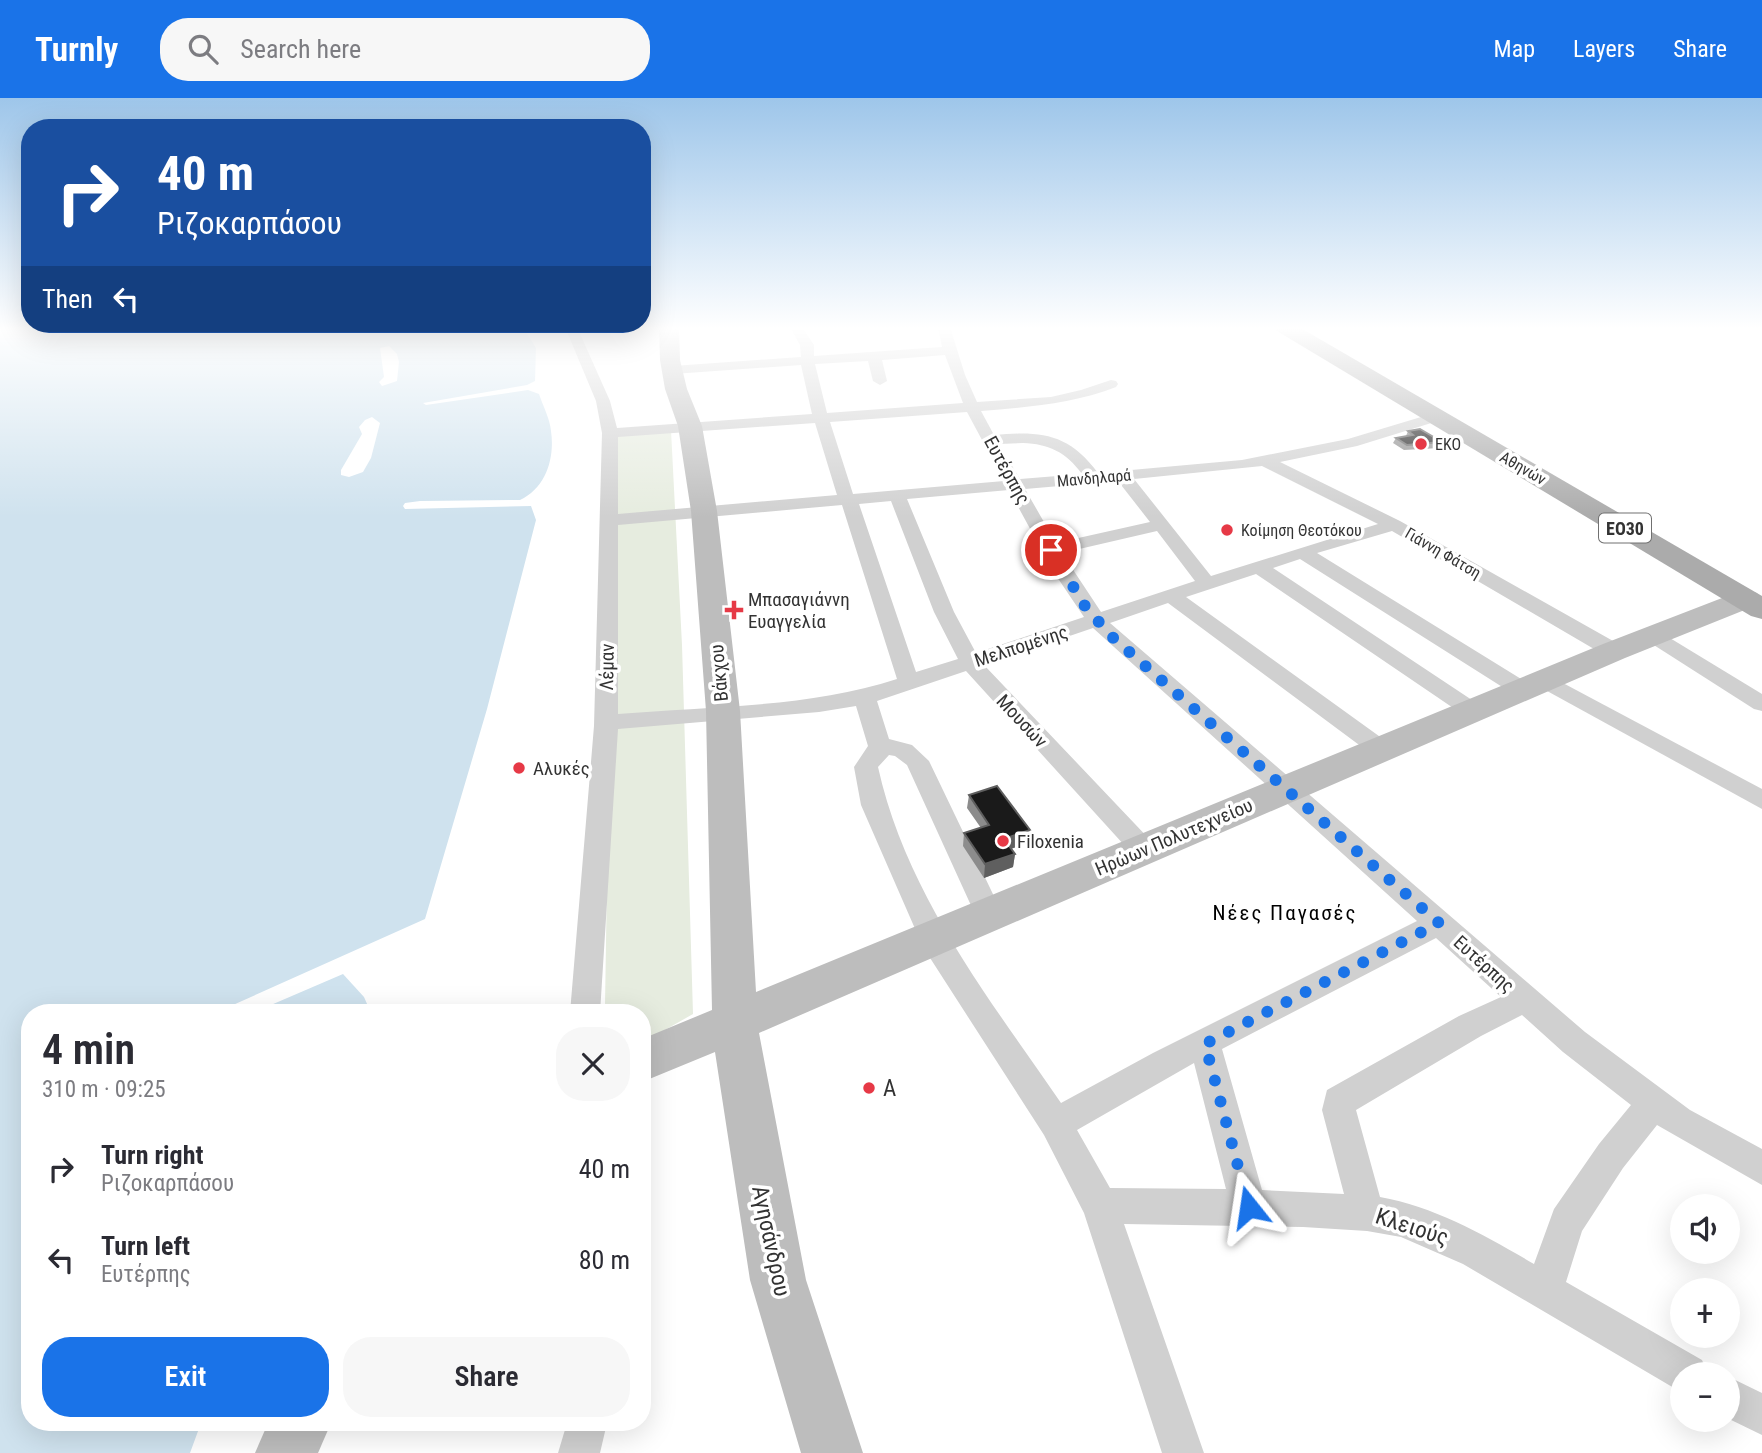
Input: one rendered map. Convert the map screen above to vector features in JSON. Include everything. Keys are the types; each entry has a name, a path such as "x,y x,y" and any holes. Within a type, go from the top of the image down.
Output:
{"main road":[{"name":"Αθηνών","path":"1391,390 1754,604"}],"street":[{"name":"Λέμαν","path":"585,1004 607,722 610,433 598,390"},
{"name":"Βάκχου","path":"679,390 690,426 704,511 723,711 735,1024"},
{"path":"813,390 840,484 848,499 909,683"},
{"name":"Ευτέρπης","path":"963,390 1051,550 1097,621 1524,1000 1653,1104 1761,1165"},
{"path":"610,433 972,408 1058,400 1090,390"},
{"name":"Μανδηλαρά","path":"609,520 1267,462 1351,443 1436,417"},
{"path":"990,440 1027,438 1056,443 1079,457 1093,478"},
{"name":"Γιάννη Φάτση","path":"1267,462 1394,525 1614,651"},
{"path":"1123,476 1208,584"},
{"name":"Μουσών","path":"897,495 944,612 970,662 1144,850"},
{"path":"1051,550 1160,525"},
{"name":"Μελπομένης","path":"607,722 819,705 865,696 1173,597 1258,566 1394,525"},
{"path":"1302,552 1534,685 1762,800"},
{"path":"1258,566 1473,711"},
{"path":"1173,597 1382,750"},
{"name":"Ηρώων Πολυτεχνείου","path":"651,1057 1614,651 1754,604"},
{"path":"1653,636 1762,704"},
{"path":"865,696 880,748"},
{"path":"989,915 917,761 901,749 880,748 871,756 866,767 874,805 933,939 1056,1124 1100,1206 1183,1453"},
{"path":"1056,1124 1136,1078 1439,923"},
{"path":"1367,1213 1342,1122 1339,1101 1460,1031 1524,1000"},
{"name":"Αγησάνδρου","path":"735,1024 758,1182 778,1280 832,1453"},
{"path":"1205,1044 1249,1207"},
{"path":"1544,1291 1567,1222 1611,1156 1653,1104"},
{"name":"Κλειούς","path":"1100,1206 1249,1207 1367,1213 1401,1219 1436,1231 1670,1364"},
{"path":"1740,1403 1762,1415"},
{"path":"286,1453 296,1431"},
{"path":"579,1453 585,1431"}],"shaded area":[{"path":"671,430 682,645 693,1014 651,1038 651,1004 605,1004 614,434"}],"water":[{"path":"0,390 497,390 423,403 426,405 526,390 539,394 548,417 552,451 547,471 529,495 520,500 420,501 405,503 403,506 405,509 531,506 536,520 487,709 425,919 235,1004 21,1004 21,1431 198,1431 190,1453 0,1453"},
{"path":"343,974 367,1004 273,1004"}],"pier":[{"path":"372,417 380,423 371,458 363,472 349,477 341,475 341,470 362,434 359,427"}],"building":[{"path":"1420,429 1442,442 1407,445 1396,438 1413,435 1408,431"},
{"path":"997,786 1030,830 1004,839 1015,854 985,864 964,833 989,825 969,795"}],"place":[{"name":"EKO","path":"1421,444"},
{"name":"Κοίμηση Θεοτόκου","path":"1227,530"},
{"name":"Μπασαγιάννη Ευαγγελία","path":"734,610"},
{"name":"Αλυκές","path":"519,768"},
{"name":"Filoxenia","path":"1003,841"},
{"name":"Α","path":"869,1088"}],"district":[{"name":"Νέες Παγασές","path":"1285,913"}],"route":[{"path":"1051,550 1085,606 1111,636 1439,923 1205,1044 1249,1207"}]}
